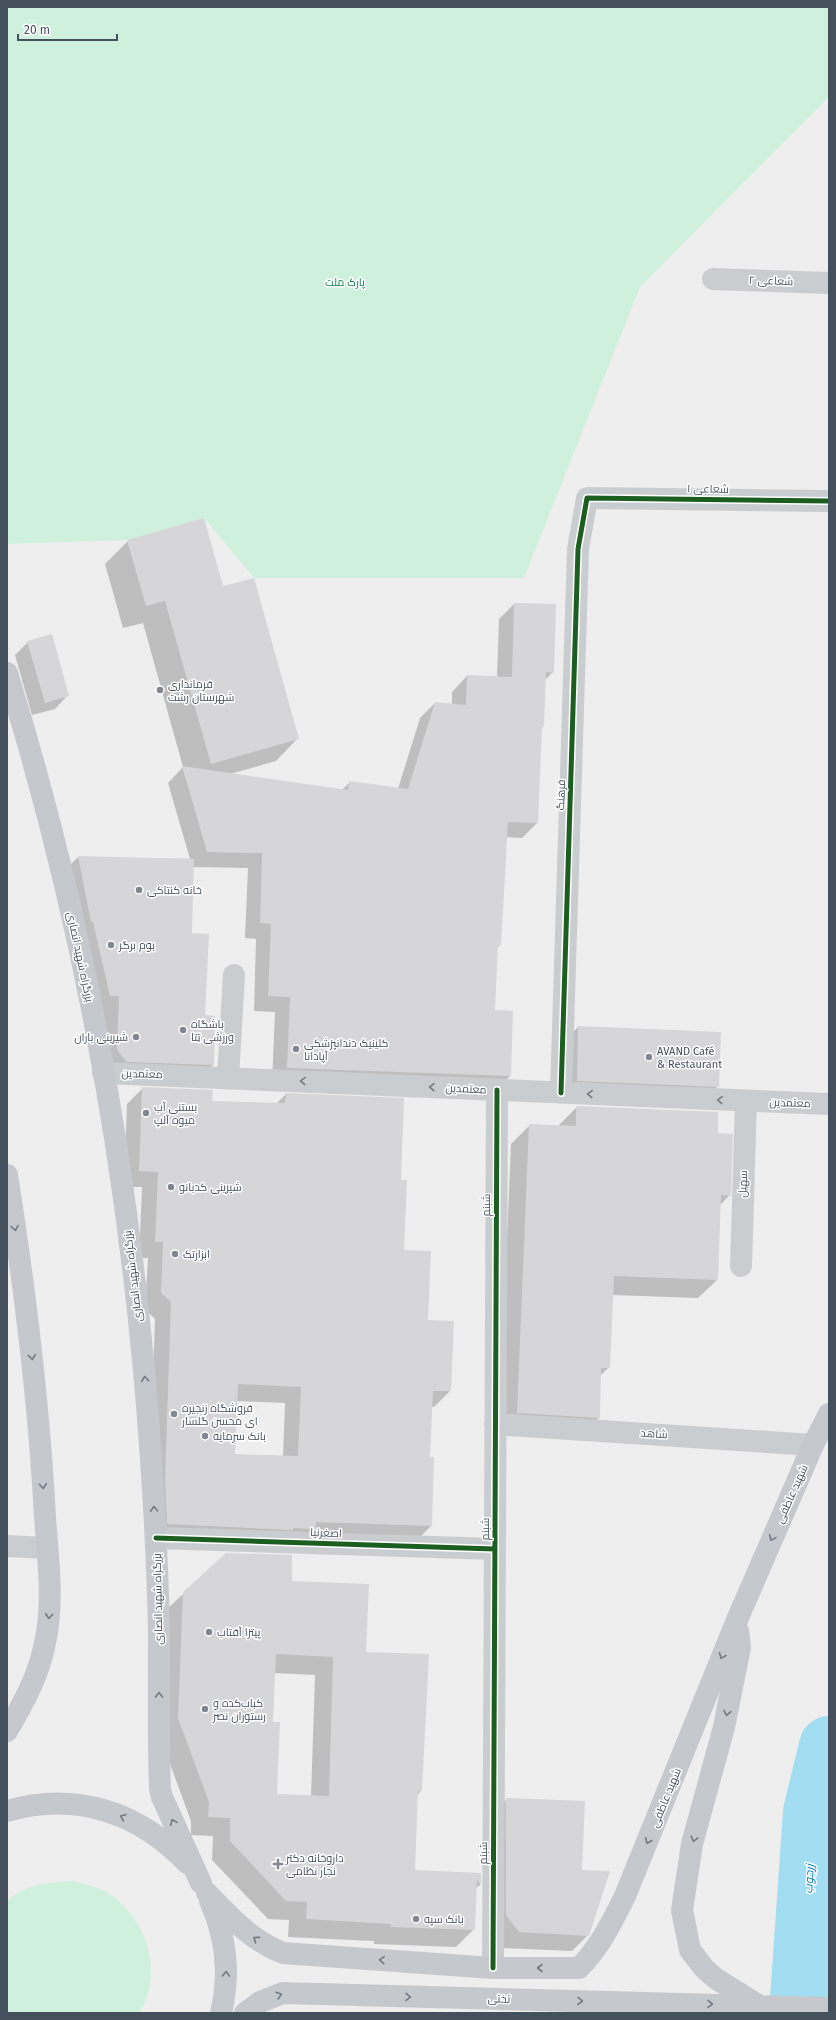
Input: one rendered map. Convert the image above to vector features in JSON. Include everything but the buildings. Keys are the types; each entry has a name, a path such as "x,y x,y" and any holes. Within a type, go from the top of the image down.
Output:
{"main road":[{"name":"بزرگراه شهید انصاری","path":"7,673 57,857 92,1011 124,1198 145,1379 156,1538 160,1789 162,1797 204,1888"},
{"path":"7,1176 30,1341 39,1428 50,1607 45,1645 32,1686 7,1731"},
{"name":"شهید عاطفی","path":"493,1968 579,1968 592,1955 603,1938 625,1896 737,1620 813,1445 829,1414"},
{"name":"شهید عاطفی","path":"703,1967 690,1950 682,1910 692,1844 724,1727 740,1647 737,1620"},
{"path":"7,1812 24,1807 60,1803 84,1805 119,1815 140,1825 161,1838 187,1863 204,1888 245,1931 267,1947 283,1953 493,1968"},
{"path":"204,1888 220,1927 225,1951 226,1987 221,2013"},
{"name":"تختی","path":"703,1967 715,1978 758,2005"},
{"name":"تختی","path":"245,2013 260,2002 283,1993 550,2007 758,2005 829,2008"}],"street":[{"name":"شعاعی ۲","path":"713,279 829,283"},
{"name":"شعاعی ۱","path":"587,498 829,501"},
{"name":"فرهنگ","path":"561,1093 578,549 587,498"},
{"path":"228,1078 234,975"},
{"name":"معتمدین","path":"103,1073 829,1104"},
{"name":"شبنم","path":"493,1968 496,1090"},
{"name":"سهیل","path":"741,1266 746,1101"},
{"name":"شاهد","path":"495,1424 813,1445"},
{"name":"اصغرنیا","path":"156,1538 495,1549"},
{"path":"7,1546 47,1548"}],"green space":[{"name":"پارک ملت","path":"7,7 829,7 829,97 640,287 524,578 254,578 204,518 127,540 7,544"},
{"path":"73,1881 102,1890 114,1898 135,1920 142,1932 147,1946 151,1976 149,1990 140,2013 7,2013 7,1901 14,1895 29,1887 46,1883"}],"waterway":[{"name":"زرجوب","path":"799,2013 813,1812 829,1746"}],"cycle path":[{"path":"561,1093 578,549 587,498 829,501"},
{"path":"493,1968 497,1090"},
{"path":"156,1538 495,1549"}],"place":[{"name":"فرمانداری شهرستان رشت","path":"160,690"},
{"name":"خانه کنتاکی","path":"139,890"},
{"name":"بوم برگر","path":"111,945"},
{"name":"باشگاه ورزشی تِتا","path":"183,1030"},
{"name":"شیرینی باران","path":"136,1037"},
{"name":"کلینیک دندانپزشکی آپادانا","path":"296,1049"},
{"name":"AVAND Café & Restaurant","path":"649,1057"},
{"name":"بستنی آب میوه آلپ","path":"146,1113"},
{"name":"شیرینی کدبانو","path":"171,1187"},
{"name":"ابزارتک","path":"175,1254"},
{"name":"فروشگاه زنجیره ای محسن گلسار","path":"174,1414"},
{"name":"بانک سرمایه","path":"205,1436"},
{"name":"پیتزا آفتاب","path":"209,1632"},
{"name":"کباب‌کده و رستوران نصر","path":"205,1709"},
{"name":"داروخانه دکتر نجار نظامی","path":"278,1864"},
{"name":"بانک سپه","path":"416,1919"}]}
